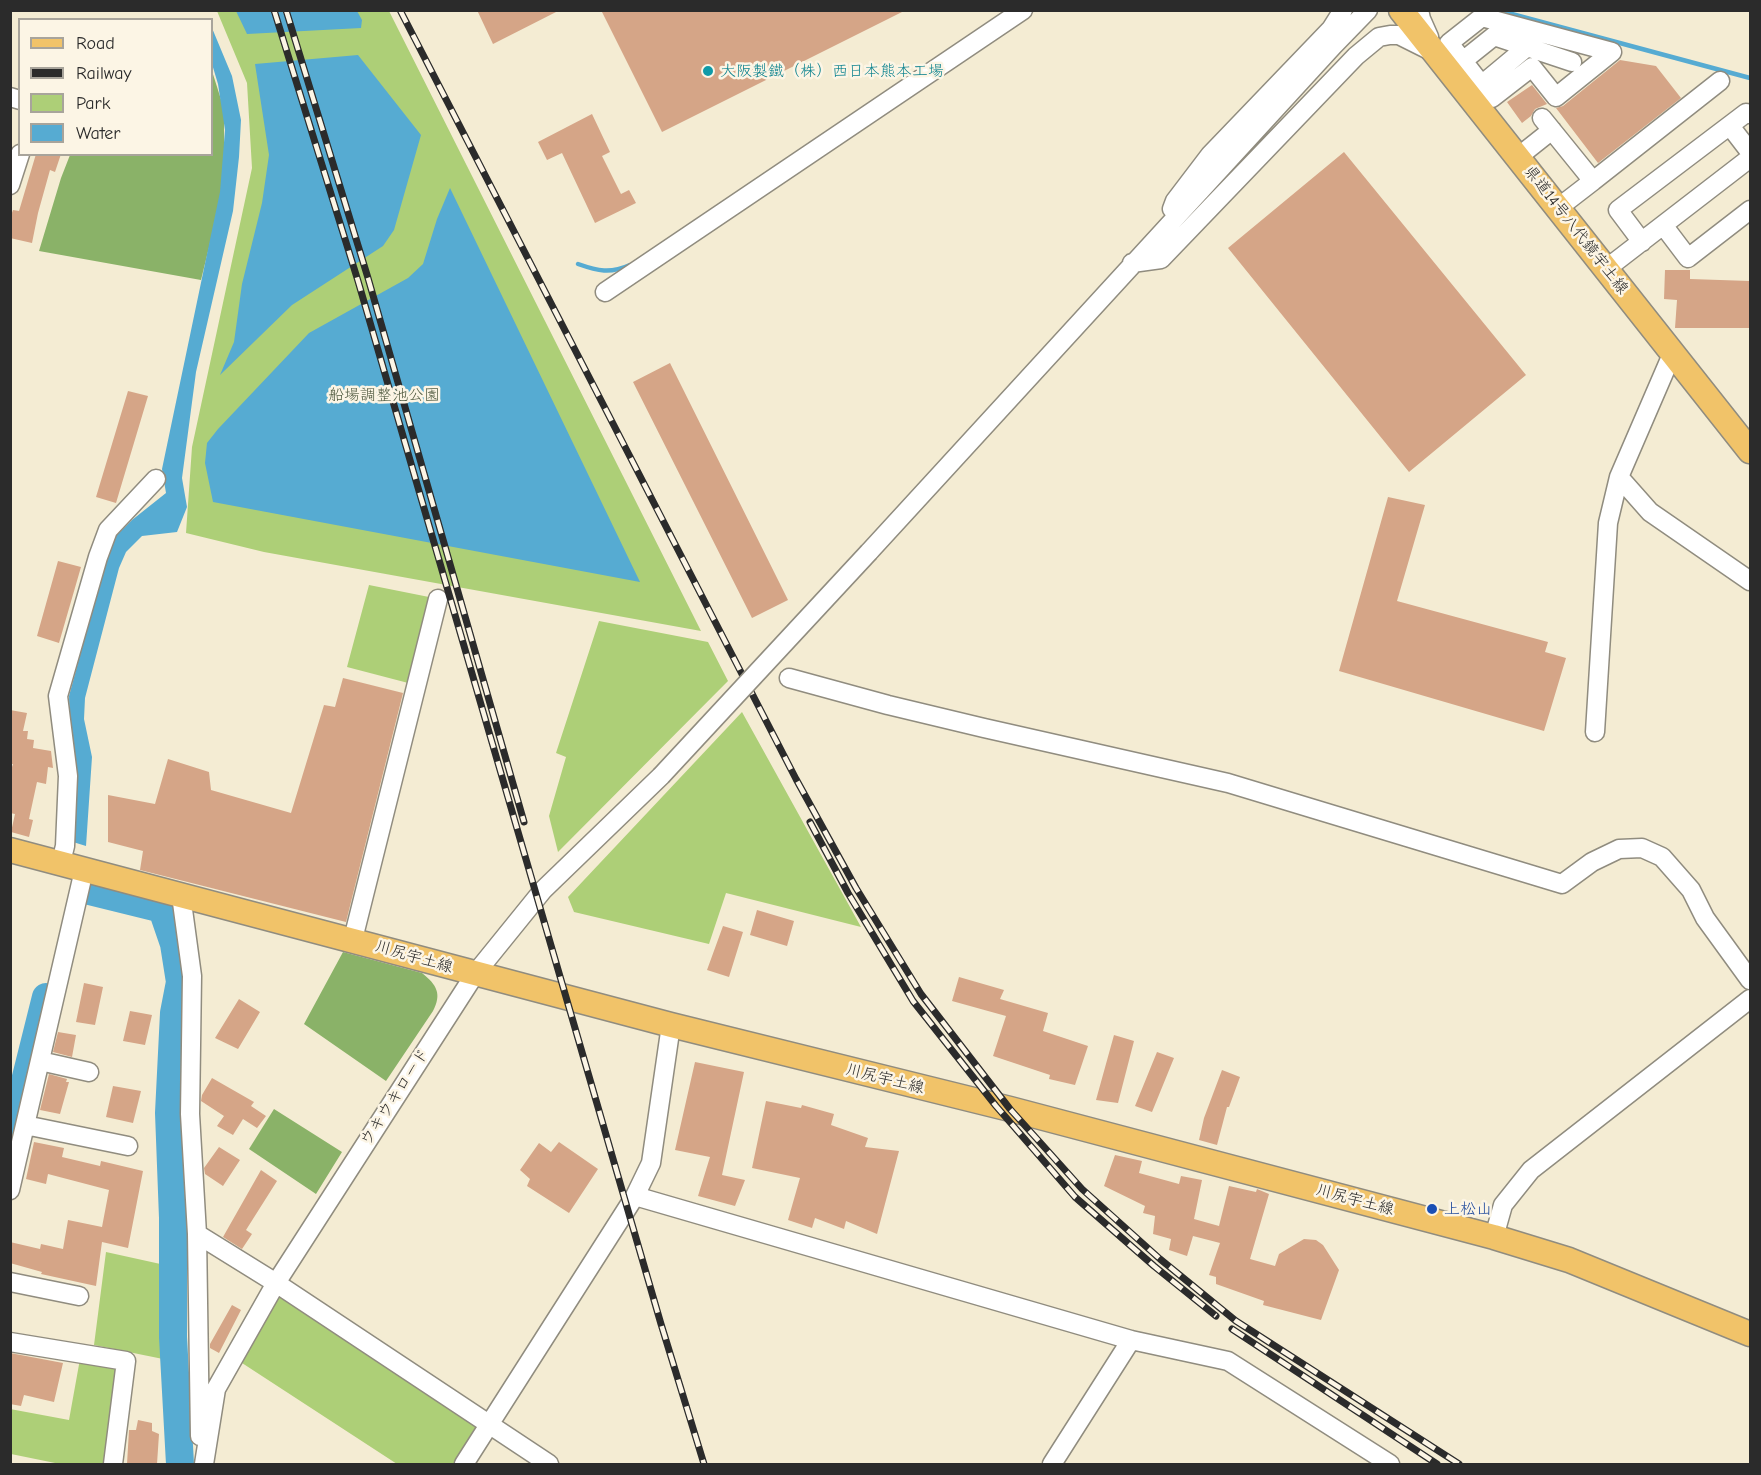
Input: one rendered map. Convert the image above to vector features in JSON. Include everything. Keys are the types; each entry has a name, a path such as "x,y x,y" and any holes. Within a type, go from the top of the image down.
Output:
{"main road":[{"name":"県道14号八代鏡宇土線","path":"1414,13 1442,48 1451,71 1469,95 1750,451"},
{"name":"川尻宇土線","path":"10,849 353,939 475,974 1010,1109 1494,1237 1569,1260 1750,1334"}],"street":[{"path":"605,292 1023,10"},
{"path":"1163,230 1175,201 1210,155 1330,29 1343,10"},
{"name":"ウキウキロード","path":"202,1464 216,1389 276,1283 475,974 543,890 661,776 1132,263 1368,10"},
{"path":"1132,263 1161,259 1356,56 1379,37 1399,35 1442,48 1492,98 1532,67 1556,97 1612,52 1482,16 1442,48"},
{"path":"1451,71 1494,36 1527,47 1578,57 1550,80"},
{"path":"1469,95 1527,47"},
{"path":"1558,208 1720,81"},
{"path":"1642,242 1618,210 1746,113 1750,114"},
{"path":"1518,157 1547,124 1593,181"},
{"path":"1730,126 1750,152"},
{"path":"10,185 19,156"},
{"path":"1606,268 1750,158"},
{"path":"1663,225 1688,258 1750,210"},
{"path":"1594,732 1608,523 1619,477 1672,352"},
{"path":"1619,477 1650,512 1750,581"},
{"path":"61,862 65,846 68,776 58,696 108,530 156,479"},
{"path":"353,939 438,599"},
{"path":"789,678 984,728 1228,783 1562,884 1592,862 1619,849 1642,848 1662,857 1691,890 1705,918 1750,980"},
{"path":"10,1190 84,870"},
{"path":"181,895 192,976 190,1114 197,1234 202,1464"},
{"path":"1494,1237 1503,1205 1531,1170 1750,999"},
{"path":"464,1464 636,1196 651,1163 671,1025"},
{"path":"40,1061 89,1072"},
{"path":"25,1125 128,1146"},
{"path":"636,1196 1131,1340 1228,1361 1390,1464"},
{"path":"197,1234 276,1283 488,1426 549,1464"},
{"path":"10,1282 79,1296"},
{"path":"1052,1464 1131,1340"},
{"path":"10,1342 126,1361 113,1464"}],"green space":[{"name":"船場調整池公園","path":"217,11 389,11 701,631 264,552 186,533 192,447 252,168 247,83"},
{"path":"213,74 224,109 224,186 201,280 39,251 70,156 213,156"},
{"path":"369,585 434,598 412,684 347,667"},
{"path":"599,621 708,642 728,681 558,852 549,816 566,757 556,753"},
{"path":"742,712 861,927 726,893 709,944 574,912 568,897"},
{"path":"343,952 422,973 436,990 437,1000 433,1011 386,1081 304,1024"},
{"path":"274,1109 342,1152 316,1194 249,1149"},
{"path":"106,1252 165,1265 163,1359 94,1345"},
{"path":"279,1292 480,1428 457,1464 397,1464 242,1363 258,1326"},
{"path":"80,1359 121,1366 105,1464 60,1464 11,1454 10,1409 69,1420"}],"water":[{"path":"236,11 357,11 362,20 361,28 247,34"},
{"path":"213,30 232,76 241,120 239,157 233,211 196,372 182,478 187,507 177,532 142,536 126,552 119,568 85,698 84,719 92,757 86,846 73,842 69,696 111,541 132,520 166,493 162,469 220,192 225,130 213,67"},
{"path":"358,55 421,135 394,230 383,246 292,305 220,375 234,342 242,284 262,203 269,155 255,64"},
{"path":"450,188 640,582 213,502 205,463 207,443 309,333 408,278 423,264 437,219"}],"building":[{"path":"477,10 560,10 493,44"},
{"name":"大阪製鐵（株）西日本熊本工場","path":"601,10 906,10 662,132"},
{"path":"1620,60 1656,66 1681,98 1598,163 1556,108 1563,106"},
{"path":"1532,85 1547,104 1535,109 1531,116 1522,123 1507,102"},
{"path":"592,114 610,152 602,156 621,194 629,190 636,203 595,223 562,153 547,160 538,142"},
{"path":"1344,152 1526,375 1409,472 1228,248"},
{"path":"35,156 60,156 55,172 50,170 32,243 10,238 10,218 13,210 19,211"},
{"path":"1665,270 1690,270 1690,279 1750,281 1750,328 1675,328 1677,300 1664,299"},
{"path":"670,363 788,600 752,618 633,382"},
{"path":"128,391 148,396 116,503 96,497"},
{"path":"1388,497 1425,505 1397,601 1548,642 1545,652 1566,658 1544,731 1339,671"},
{"path":"58,561 81,567 59,643 37,636"},
{"path":"343,678 403,693 346,922 140,870 143,851 108,842 108,795 155,804 168,759 209,772 211,790 291,813 324,705 335,707"},
{"path":"10,710 27,713 23,731 28,731 27,739 34,740 33,748 51,751 53,768 48,767 46,784 37,782 29,819 33,820 29,837 11,832 15,814 10,813 10,773 13,764 10,764"},
{"path":"757,910 794,921 787,946 750,935"},
{"path":"723,926 743,932 729,977 707,970"},
{"path":"959,977 1004,990 1000,999 1048,1013 1043,1031 1088,1046 1075,1085 1049,1079 1050,1075 993,1056 1006,1016 952,1001"},
{"path":"84,983 103,987 95,1025 76,1022"},
{"path":"239,999 260,1012 238,1049 215,1038"},
{"path":"130,1011 152,1015 145,1045 123,1041"},
{"path":"58,1032 76,1035 72,1057 53,1052"},
{"path":"1114,1035 1134,1041 1118,1103 1096,1100"},
{"path":"1157,1052 1174,1058 1152,1112 1135,1106"},
{"path":"695,1062 744,1072 722,1175 745,1180 735,1206 698,1196 710,1157 675,1150"},
{"path":"1222,1070 1240,1077 1229,1107 1227,1107 1217,1145 1199,1140 1204,1118"},
{"path":"49,1074 67,1079 66,1082 69,1082 60,1114 40,1110"},
{"path":"212,1078 254,1102 251,1106 266,1116 257,1128 243,1119 233,1135 217,1126 224,1116 201,1101"},
{"path":"113,1086 141,1091 133,1123 106,1117"},
{"path":"766,1101 801,1108 802,1105 834,1114 831,1125 868,1138 865,1147 899,1151 877,1234 846,1221 844,1229 815,1218 812,1228 788,1220 800,1178 752,1168"},
{"path":"34,1142 64,1148 62,1157 100,1166 101,1161 143,1171 128,1248 102,1242 96,1286 41,1274 42,1272 10,1263 10,1242 40,1249 41,1244 63,1249 68,1220 102,1227 109,1190 48,1174 46,1184 26,1179"},
{"path":"559,1142 598,1169 569,1213 527,1186 530,1179 520,1170 539,1143 551,1152"},
{"path":"219,1147 240,1160 223,1186 205,1174 204,1168"},
{"path":"1115,1155 1142,1161 1139,1173 1179,1184 1181,1176 1202,1180 1194,1219 1219,1226 1229,1186 1256,1192 1257,1189 1269,1194 1250,1259 1275,1266 1279,1254 1304,1239 1316,1240 1323,1245 1339,1270 1321,1320 1263,1305 1264,1301 1216,1284 1216,1277 1209,1275 1220,1243 1193,1236 1187,1256 1169,1250 1171,1239 1153,1234 1155,1216 1143,1213 1145,1206 1104,1186"},
{"path":"261,1170 277,1181 246,1230 252,1234 242,1249 223,1237"},
{"path":"232,1305 241,1310 219,1353 210,1348 210,1344"},
{"path":"10,1353 63,1363 54,1402 24,1395 21,1406 10,1404"},
{"path":"138,1420 152,1423 152,1431 159,1434 157,1464 127,1464 129,1430 136,1430"}],"waterway":[{"path":"1497,10 1750,78"},
{"path":"578,264 604,270 616,270 630,265"},
{"path":"89,891 162,909 174,944 180,982 174,1013 169,1113 173,1218 173,1337 180,1464"},
{"path":"10,1141 46,997"}],"railway":[{"path":"274,10 358,281 661,1324 704,1464"},
{"path":"286,10 368,278 524,822"},
{"path":"400,10 796,779 856,888 921,994 1010,1109 1082,1189 1160,1259 1236,1321 1459,1464"},
{"path":"810,822 848,893 913,1001 996,1106 1075,1197 1216,1316"},
{"path":"1232,1329 1437,1464"}],"place":[{"name":"大阪製鐵（株）西日本熊本工場","path":"708,71"},
{"name":"上松山","path":"1432,1209"}]}
